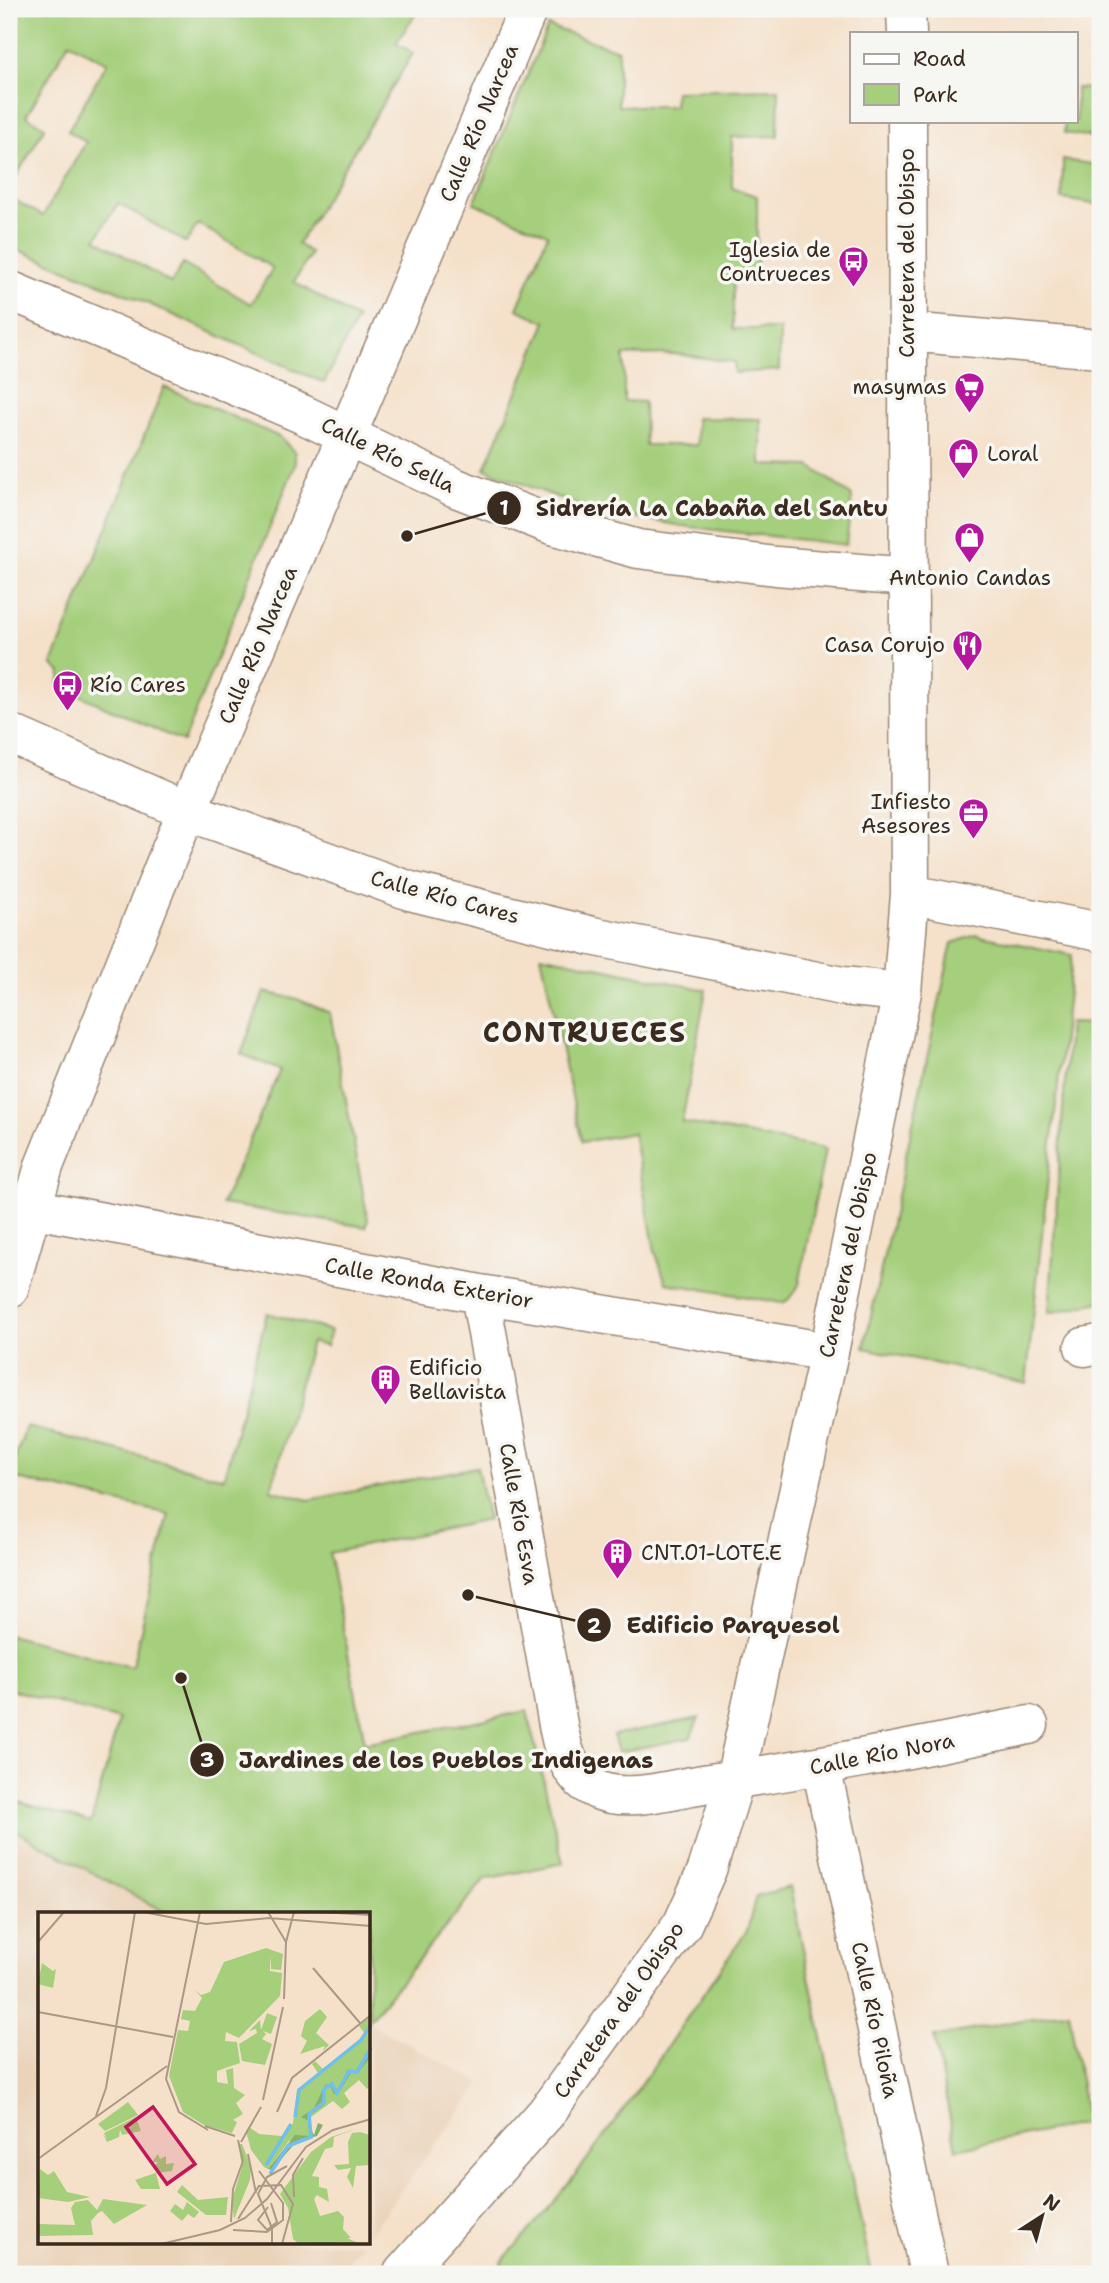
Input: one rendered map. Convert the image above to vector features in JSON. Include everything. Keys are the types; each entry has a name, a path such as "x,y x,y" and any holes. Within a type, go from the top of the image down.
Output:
{"street":[{"name":"Calle Río Narcea","path":"9,1289 20,1207 44,1166 187,811 528,9"},
{"path":"906,9 906,32"},
{"name":"Carretera del Obispo","path":"402,2274 546,2113 682,1925 707,1870 735,1780 829,1352 902,992 910,894 907,122"},
{"name":"Calle Río Sella","path":"9,290 151,348 346,434 456,488 552,525 638,549 776,566 908,578"},
{"path":"908,332 1100,349"},
{"name":"Calle Río Cares","path":"9,733 187,811 410,891 592,936 842,986 902,992"},
{"path":"910,894 1100,932"},
{"name":"Calle Ronda Exterior","path":"20,1207 480,1294 829,1352"},
{"name":"Calle Río Esva","path":"480,1294 564,1755 573,1772 596,1789 615,1794 735,1780"},
{"name":"Calle Río Nora","path":"735,1780 1029,1725"},
{"name":"Calle Río Piloña","path":"821,1766 929,2274"}],"shaded area":[{"path":"9,1827 164,1912 38,1912 38,2244 362,2244 339,2274 9,2274"},
{"path":"371,2024 481,2083 371,2231"}],"green space":[{"path":"9,9 419,9 396,43 413,53 298,244 311,253 294,282 357,319 324,383 138,299 9,246 9,197 43,216 86,142 68,131 107,63 69,42 26,116 45,127 9,189","holes":["118,203 186,243 198,224 273,268 251,304 183,264 171,283 96,239"]},
{"path":"548,26 618,50 618,106 674,106 675,91 779,89 778,136 732,137 732,188 757,196 757,280 733,280 733,329 780,329 779,370 734,373 734,362 676,354 624,355 624,401 644,402 645,445 697,445 696,418 761,419 761,465 810,466 852,496 846,545 682,526 585,508 485,469 546,322 517,309 548,234 474,203"},
{"path":"1096,73 1100,74 1100,138 1064,133 1065,122 1078,122 1078,88 1093,89"},
{"path":"1063,160 1100,165 1100,205 1062,199"},
{"path":"164,387 280,437 295,453 295,465 183,742 59,686 61,672 52,664"},
{"path":"976,935 1072,955 1026,1383 864,1348 952,943"},
{"path":"541,955 706,990 682,1122 825,1149 799,1285 788,1300 782,1303 666,1283 655,1251 633,1133 582,1142"},
{"path":"264,992 297,999 330,1013 368,1220 366,1227 222,1204 280,1070 241,1054"},
{"path":"1069,1023 1100,1024 1100,1302 1049,1313"},
{"path":"267,1313 331,1331 326,1346 311,1342 271,1490 309,1500 477,1467 488,1520 329,1553 365,1743 527,1711 563,1863 485,1879 371,2018 371,1912 164,1912 9,1827 9,1799 91,1823 119,1720 9,1689 9,1635 132,1667 169,1514 9,1477 26,1427 224,1478"},
{"path":"699,1718 690,1738 618,1752 613,1735"},
{"path":"790,1887 872,2274 504,2274 501,2262 568,2184 599,2143 747,1931 756,1896"},
{"path":"1069,2011 1087,2123 956,2149 934,2037"}],"place":[{"name":"Iglesia de Contrueces","path":"854,289"},
{"name":"masymas","path":"970,414"},
{"name":"Loral","path":"964,481"},
{"name":"Sidrería La Cabaña del Santu","path":"407,536"},
{"name":"Antonio Candas","path":"970,565"},
{"name":"Casa Corujo","path":"968,672"},
{"name":"Río Cares","path":"67,712"},
{"name":"Infiesto Asesores","path":"974,841"},
{"name":"Edificio Bellavista","path":"386,1407"},
{"name":"CNT.01-LOTE.E","path":"618,1580"},
{"name":"Edificio Parquesol","path":"468,1595"},
{"name":"Jardines de los Pueblos Indigenas","path":"181,1678"}],"district":[{"name":"CONTRUECES","path":"585,1032"}]}
